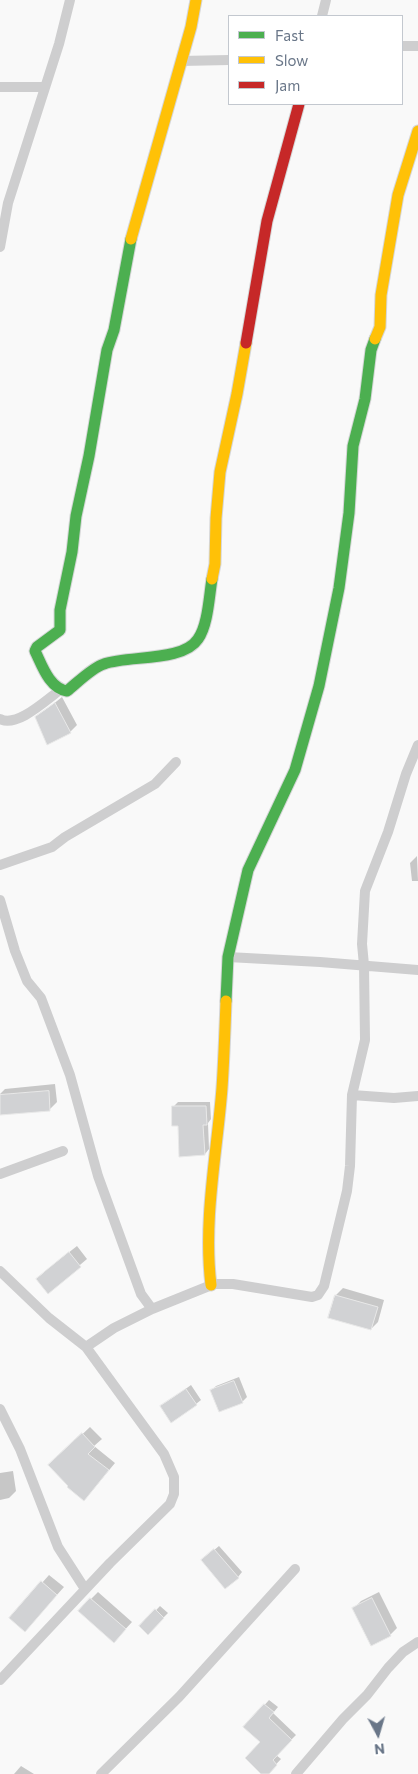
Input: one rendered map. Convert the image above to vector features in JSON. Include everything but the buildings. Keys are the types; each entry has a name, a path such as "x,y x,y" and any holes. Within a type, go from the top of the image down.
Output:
{"street":[{"path":"0,247 4,208 59,44 70,0"},
{"path":"196,0 191,27 128,250 114,330 107,350 89,456 76,516 72,552 60,610 60,630 35,650 50,680 60,690 67,691 102,664 129,658 182,651 193,645 199,638 204,626 214,564 220,472 237,394 267,221 299,105"},
{"path":"322,15 326,0"},
{"path":"403,46 418,46"},
{"path":"181,61 228,60"},
{"path":"0,87 44,88"},
{"path":"211,1285 208,1259 213,1170 222,1088 228,957 248,870 295,770 319,686 339,588 349,513 352,446 365,399 371,350 380,327 381,295 398,195 418,131"},
{"path":"0,718 10,721 22,717 60,690"},
{"path":"86,1347 114,1328 211,1285 233,1284 312,1297 318,1295 324,1286 348,1182 353,1120 352,1095 365,1040 362,944 365,891 418,745"},
{"path":"0,865 52,847 155,784 176,762"},
{"path":"0,900 15,951 27,981 41,998 70,1075 98,1176 141,1294 152,1310"},
{"path":"228,957 418,970"},
{"path":"352,1095 394,1098 418,1096"},
{"path":"0,1174 63,1151"},
{"path":"0,1271 49,1318 86,1347 164,1454 174,1478 174,1494 170,1504 110,1562 0,1680"},
{"path":"0,1410 20,1448 58,1547 85,1589"},
{"path":"101,1774 179,1697 295,1569"},
{"path":"296,1774 343,1719 367,1695 388,1668 403,1652 418,1642"}],"traffic: fast":[{"path":"131,239 114,330 107,350 89,456 76,516 72,552 60,610 60,630 37,647 35,651 43,669 55,685 67,691 90,672 104,664 168,655 191,646 198,639 204,626 212,579"},
{"path":"226,1001 228,957 248,870 295,770 319,686 339,588 349,513 353,446 365,399 371,350 375,339"}],"traffic: slow":[{"path":"131,239 191,27 196,0"},
{"path":"375,339 380,327 381,295 398,195 418,131"},
{"path":"212,579 215,564 220,472 246,343"},
{"path":"211,1285 209,1261 210,1211 222,1088 226,1001"}],"traffic: jam":[{"path":"246,343 267,221 299,105"}]}
